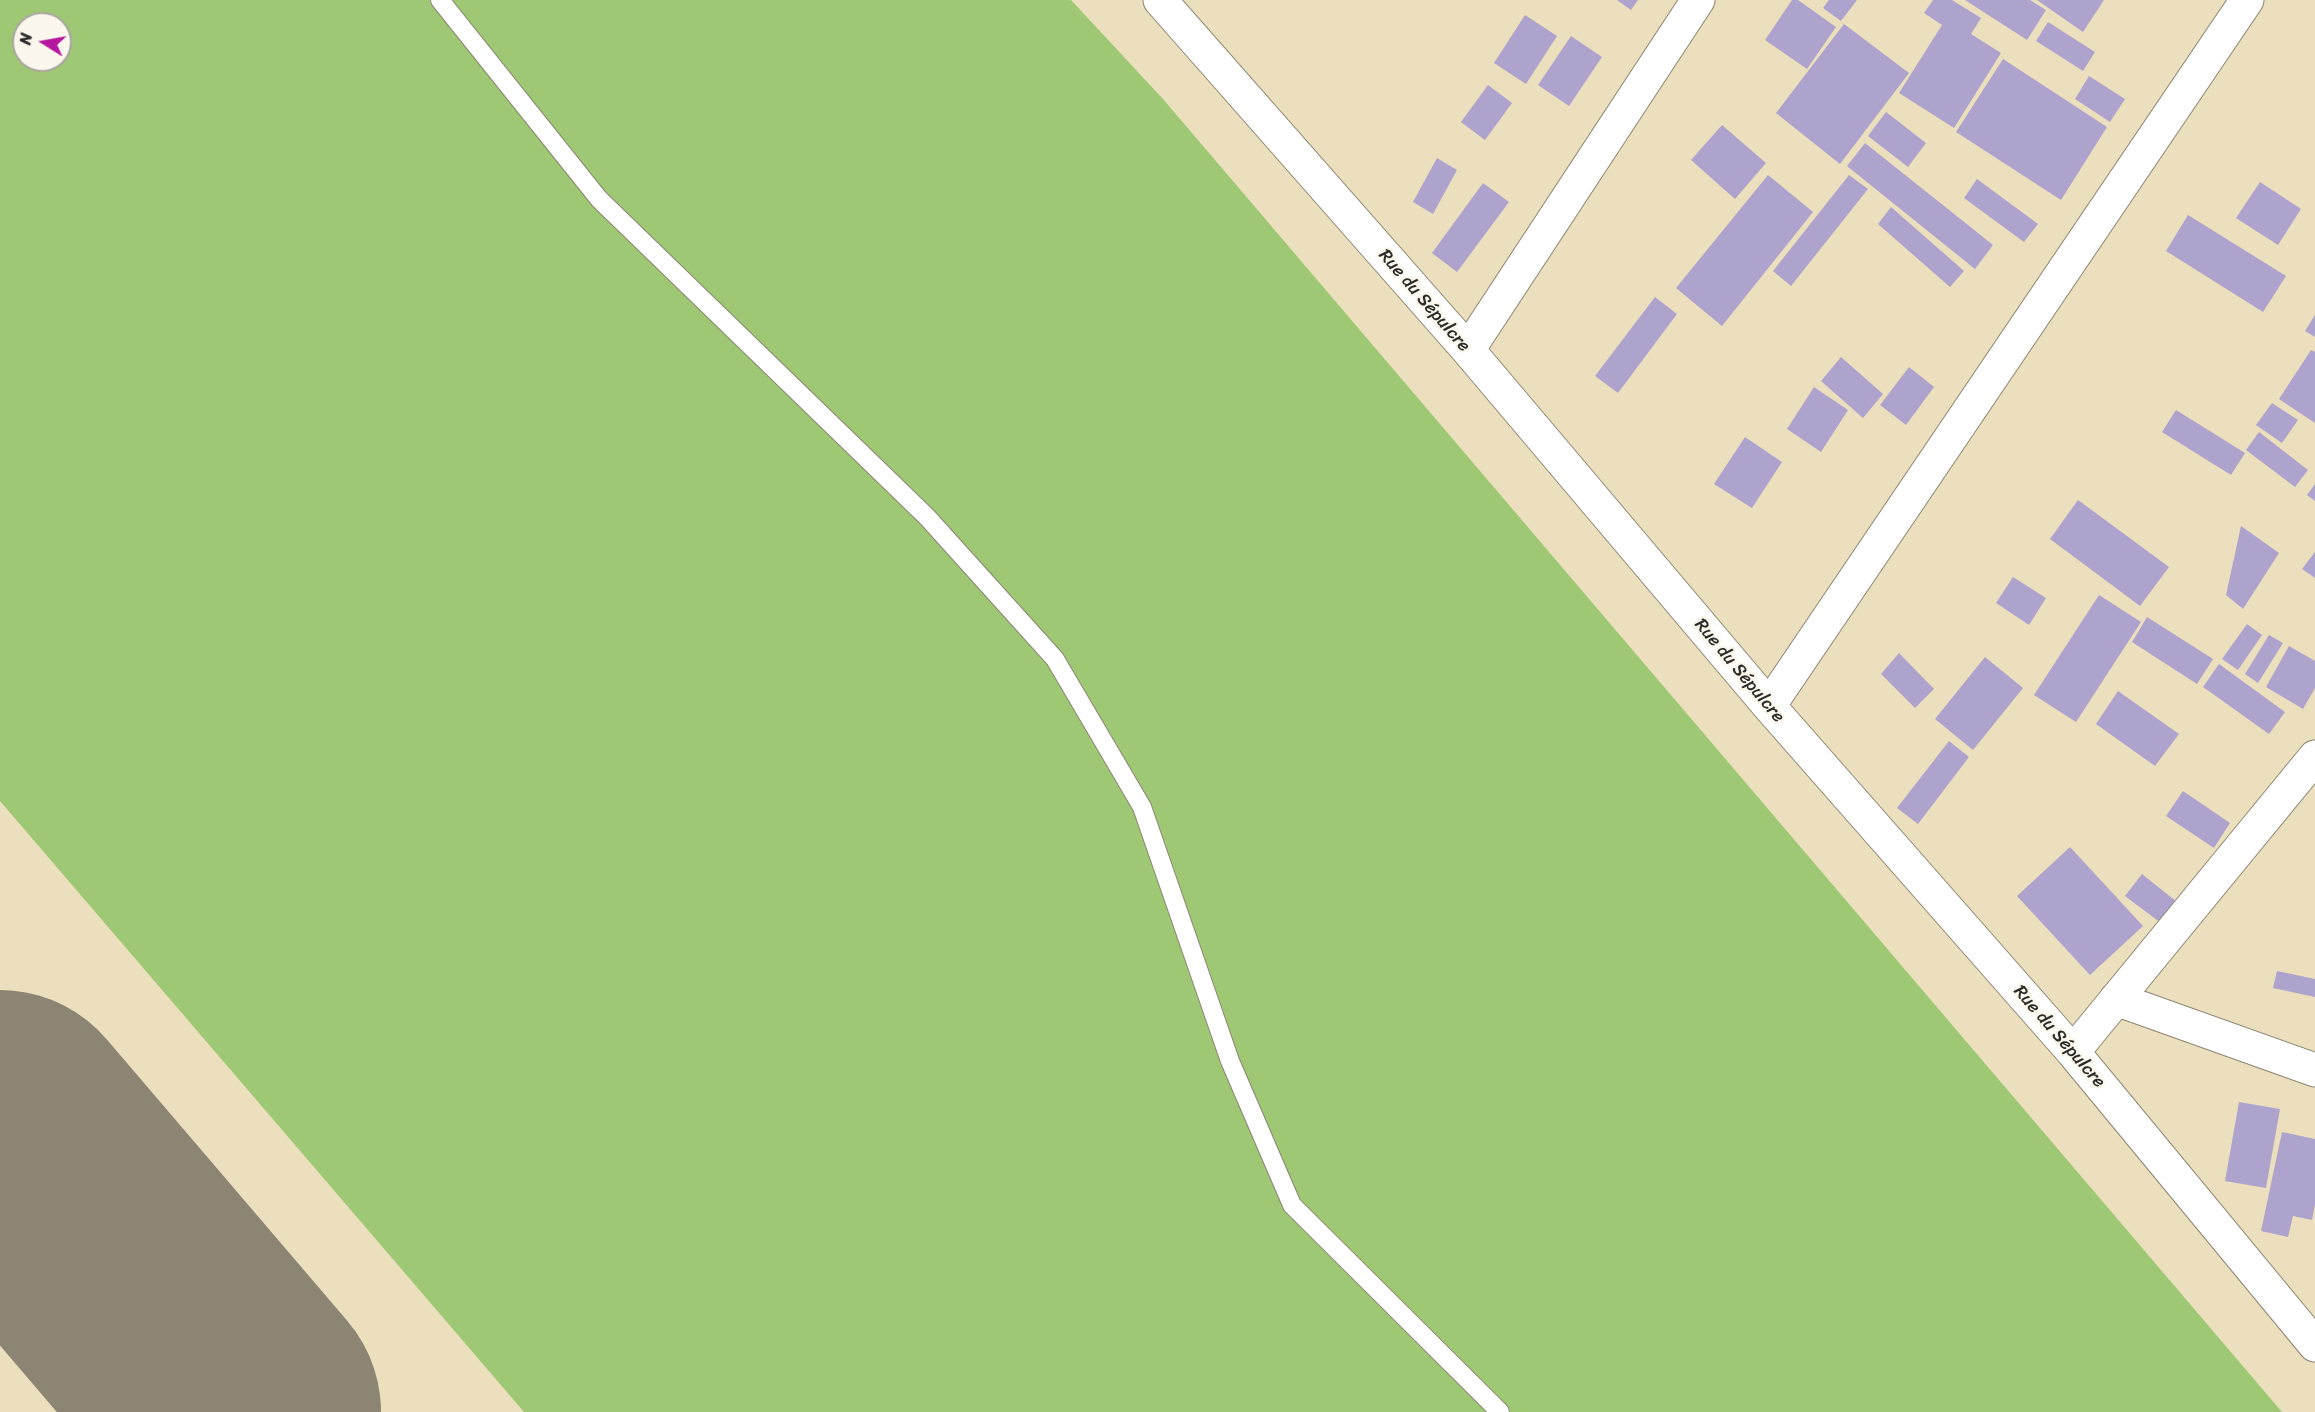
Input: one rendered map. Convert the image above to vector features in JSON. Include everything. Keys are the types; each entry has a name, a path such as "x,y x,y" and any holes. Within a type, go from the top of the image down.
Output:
{"street":[{"name":"Rue du Sépulcre","path":"1160,0 1468,350 1769,706 2073,1052 2315,1345"},
{"path":"1468,350 1698,0"},
{"path":"1769,706 2247,0"},
{"path":"2073,1052 2315,757"},
{"path":"2116,999 2315,1070"}],"lane":[{"path":"440,0 598,199 927,517 1055,659 1142,807 1230,1061 1292,1205 1500,1412"}],"green space":[{"path":"0,0 1071,0 1163,99 2282,1412 524,1412 0,801"}],"building":[{"path":"1617,0 1638,0 1631,10"},
{"path":"1792,0 1798,0 1836,27 1807,69 1765,40"},
{"path":"1829,0 1857,0 1841,21 1823,8"},
{"path":"1933,0 1952,0 1981,18 1971,34 2001,53 1954,128 1899,93 1942,25 1924,13"},
{"path":"1965,0 2030,0 2046,10 2027,40"},
{"path":"2037,0 2104,0 2083,32"},
{"path":"1525,15 1557,36 1526,84 1494,63"},
{"path":"2048,22 2095,52 2083,71 2036,41"},
{"path":"1844,24 1909,73 1840,164 1776,113"},
{"path":"1571,36 1602,57 1569,106 1538,85"},
{"path":"2003,59 2107,127 2061,200 1956,132"},
{"path":"2089,76 2125,99 2110,122 2075,99"},
{"path":"1488,85 1512,103 1485,140 1461,122"},
{"path":"1886,112 1926,143 1908,167 1868,136"},
{"path":"1722,125 1766,163 1735,199 1691,160"},
{"path":"1865,143 1993,245 1975,269 1847,166"},
{"path":"1437,158 1457,170 1433,214 1413,202"},
{"path":"1768,175 1813,212 1722,326 1676,288"},
{"path":"1849,175 1868,189 1791,286 1773,271"},
{"path":"1977,179 2038,224 2024,242 1964,198"},
{"path":"2260,182 2301,209 2278,245 2236,218"},
{"path":"1483,183 1509,202 1457,272 1432,253"},
{"path":"1891,207 1964,271 1950,287 1878,224"},
{"path":"2188,215 2286,276 2263,312 2166,251"},
{"path":"1655,297 1677,314 1618,393 1595,376"},
{"path":"2315,315 2315,337 2305,331"},
{"path":"2311,350 2315,352 2315,423 2279,399"},
{"path":"1841,357 1883,394 1863,418 1821,381"},
{"path":"1909,367 1934,387 1906,425 1880,405"},
{"path":"1814,387 1848,410 1821,452 1787,429"},
{"path":"2272,403 2298,420 2282,443 2256,425"},
{"path":"2176,410 2245,453 2231,475 2162,432"},
{"path":"2259,432 2308,470 2295,487 2246,450"},
{"path":"1745,437 1782,462 1752,508 1714,484"},
{"path":"2315,484 2315,501 2307,495"},
{"path":"2078,500 2169,567 2140,606 2050,539"},
{"path":"2241,526 2279,553 2243,609 2226,595"},
{"path":"2315,552 2315,578 2302,569"},
{"path":"2013,577 2046,598 2029,625 1996,603"},
{"path":"2099,595 2141,622 2076,722 2034,695"},
{"path":"2147,617 2213,659 2197,684 2132,642"},
{"path":"2247,624 2262,635 2238,670 2222,659"},
{"path":"2269,635 2283,643 2258,683 2245,674"},
{"path":"2289,646 2315,661 2315,688 2303,709 2266,687"},
{"path":"1899,653 1934,689 1915,708 1881,674"},
{"path":"1985,657 2023,688 1973,750 1935,719"},
{"path":"2219,664 2285,712 2269,734 2203,687"},
{"path":"2118,691 2179,734 2155,766 2096,724"},
{"path":"1949,741 1969,757 1918,824 1897,808"},
{"path":"2183,791 2230,823 2214,848 2166,816"},
{"path":"2070,847 2143,926 2090,975 2017,896"},
{"path":"2142,874 2177,902 2161,923 2125,896"},
{"path":"2277,971 2315,979 2315,997 2273,988"},
{"path":"2239,1102 2280,1109 2266,1188 2225,1181"},
{"path":"2282,1132 2315,1139 2315,1204 2312,1220 2293,1216 2288,1237 2261,1231"}],"runway":[{"path":"0,1130 241,1412"}]}
